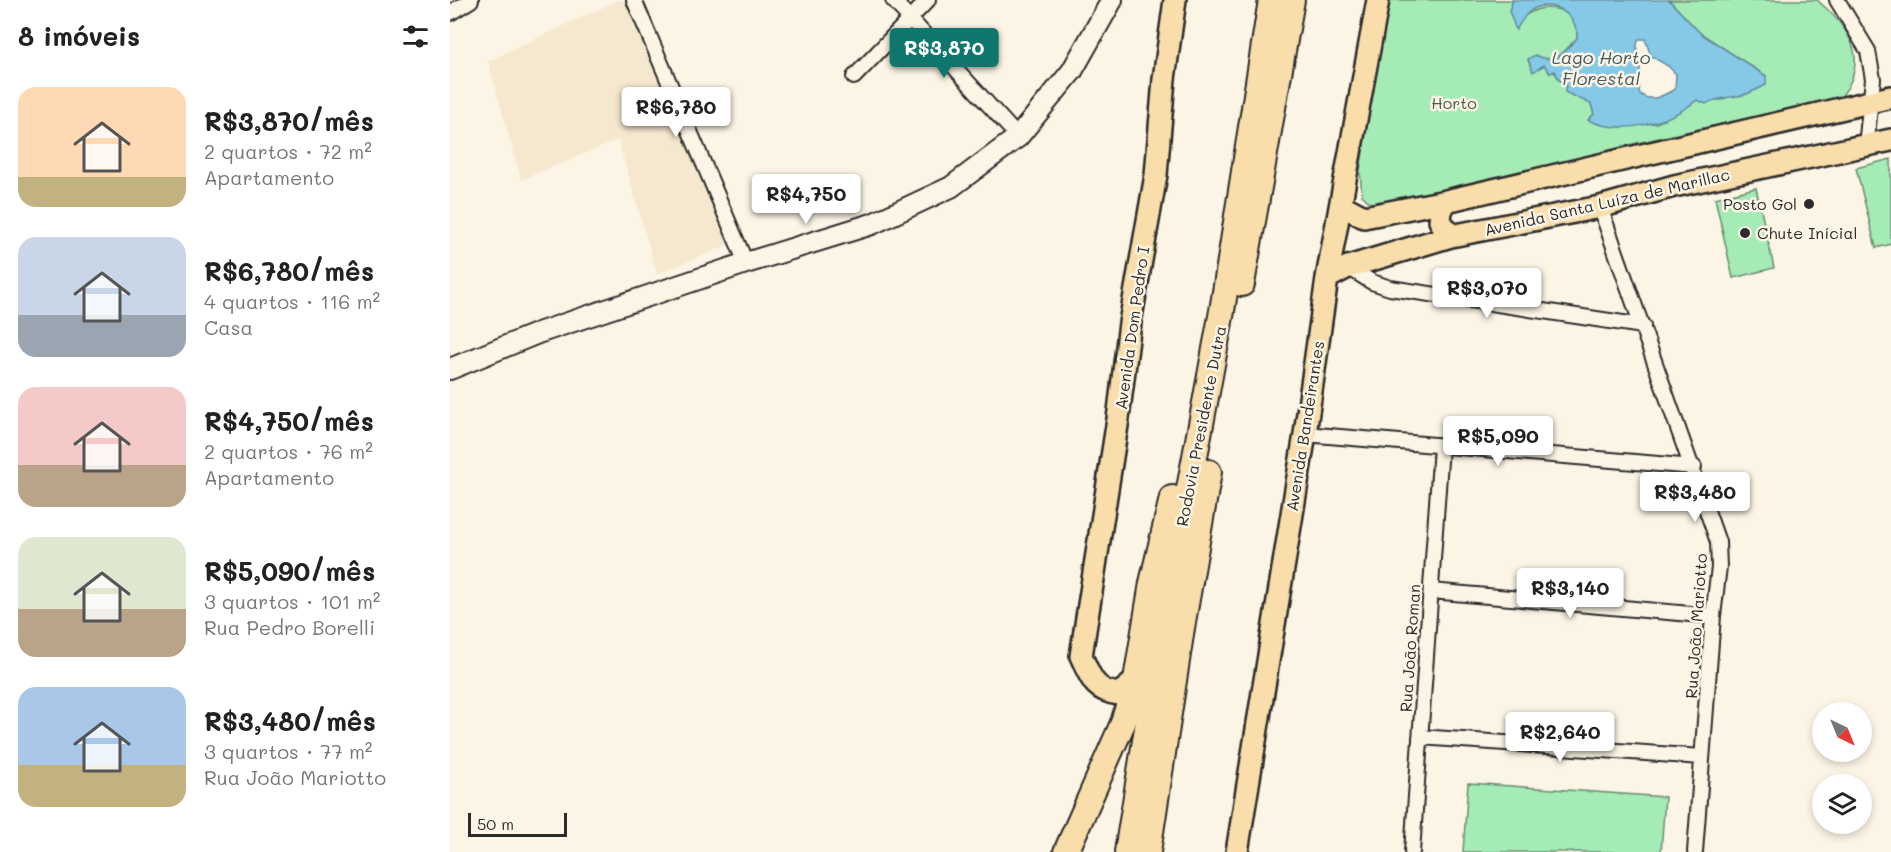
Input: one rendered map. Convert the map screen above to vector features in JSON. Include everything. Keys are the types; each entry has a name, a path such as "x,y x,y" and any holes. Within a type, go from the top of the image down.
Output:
{"highway":[{"name":"Rodovia Presidente Dutra","path":"1128,852 1163,628 1222,311 1271,0"},
{"name":"Rodovia Presidente Dutra","path":"1148,852 1182,627 1292,0"},
{"path":"1066,852 1123,723 1136,680 1152,583 1234,230"}],"main road":[{"name":"Avenida Dom Pedro I","path":"1136,680 1119,694 1105,692 1095,684 1081,656 1118,419 1130,323 1156,175 1164,79 1175,0"},
{"name":"Avenida Bandeirantes","path":"1237,852 1305,434 1327,278 1378,0"},
{"path":"450,369 538,333 747,263 872,225 951,187 1018,137 1072,71 1108,2"},
{"path":"1341,205 1364,218 1891,97"},
{"name":"Avenida Santa Luíza de Marillac","path":"1327,278 1347,267 1451,236 1600,207 1674,186 1891,140"},
{"path":"1446,201 1440,220 1451,236"}],"street":[{"path":"450,13 471,0"},
{"path":"634,0 747,263"},
{"path":"892,0 1018,137"},
{"path":"854,77 928,0"},
{"path":"1837,0 1868,51 1873,79 1866,146"},
{"name":"Rua João Mariotto","path":"1600,207 1694,466 1718,542 1719,567 1713,616 1695,852"},
{"path":"1347,267 1372,282 1390,288 1643,326"},
{"path":"1305,434 1441,447 1694,466"},
{"name":"Rua João Roman","path":"1412,852 1441,447"},
{"path":"1431,591 1713,616"},
{"path":"1420,737 1702,757"}],"shaded area":[{"path":"618,0 627,0 731,244 657,274 618,140 521,180 488,61"}],"green space":[{"name":"Horto","path":"1386,0 1513,0 1509,11 1525,16 1542,8 1551,8 1567,14 1573,20 1577,38 1558,58 1528,60 1533,71 1544,65 1551,69 1577,96 1591,104 1594,114 1589,119 1636,124 1657,123 1697,100 1722,100 1766,76 1700,33 1669,0 1817,0 1847,33 1855,57 1854,70 1850,83 1841,97 1637,143 1451,191 1372,205 1362,195 1360,171"},
{"path":"1891,159 1891,244 1876,248 1856,168"},
{"name":"Chute Inícial","path":"1756,188 1774,268 1733,278 1715,198"},
{"path":"1468,783 1665,797 1661,852 1463,852"}],"water":[{"name":"Lago Horto Florestal","path":"1513,0 1669,0 1700,33 1766,76 1766,85 1746,94 1706,104 1697,100 1673,115 1645,125 1615,127 1601,125 1588,120 1594,114 1591,104 1565,92 1566,84 1559,80 1555,71 1550,73 1544,65 1533,72 1528,59 1535,55 1548,59 1554,58 1568,48 1577,38 1577,30 1570,17 1558,8 1543,6 1529,12 1516,30 1509,11","holes":["1639,39 1645,39 1651,56 1668,66 1676,74 1675,89 1657,98 1644,97 1639,91 1640,65 1637,42"]}],"place":[{"name":"Posto Gol","path":"1809,204"},
{"name":"Chute Inícial","path":"1745,233"}]}
